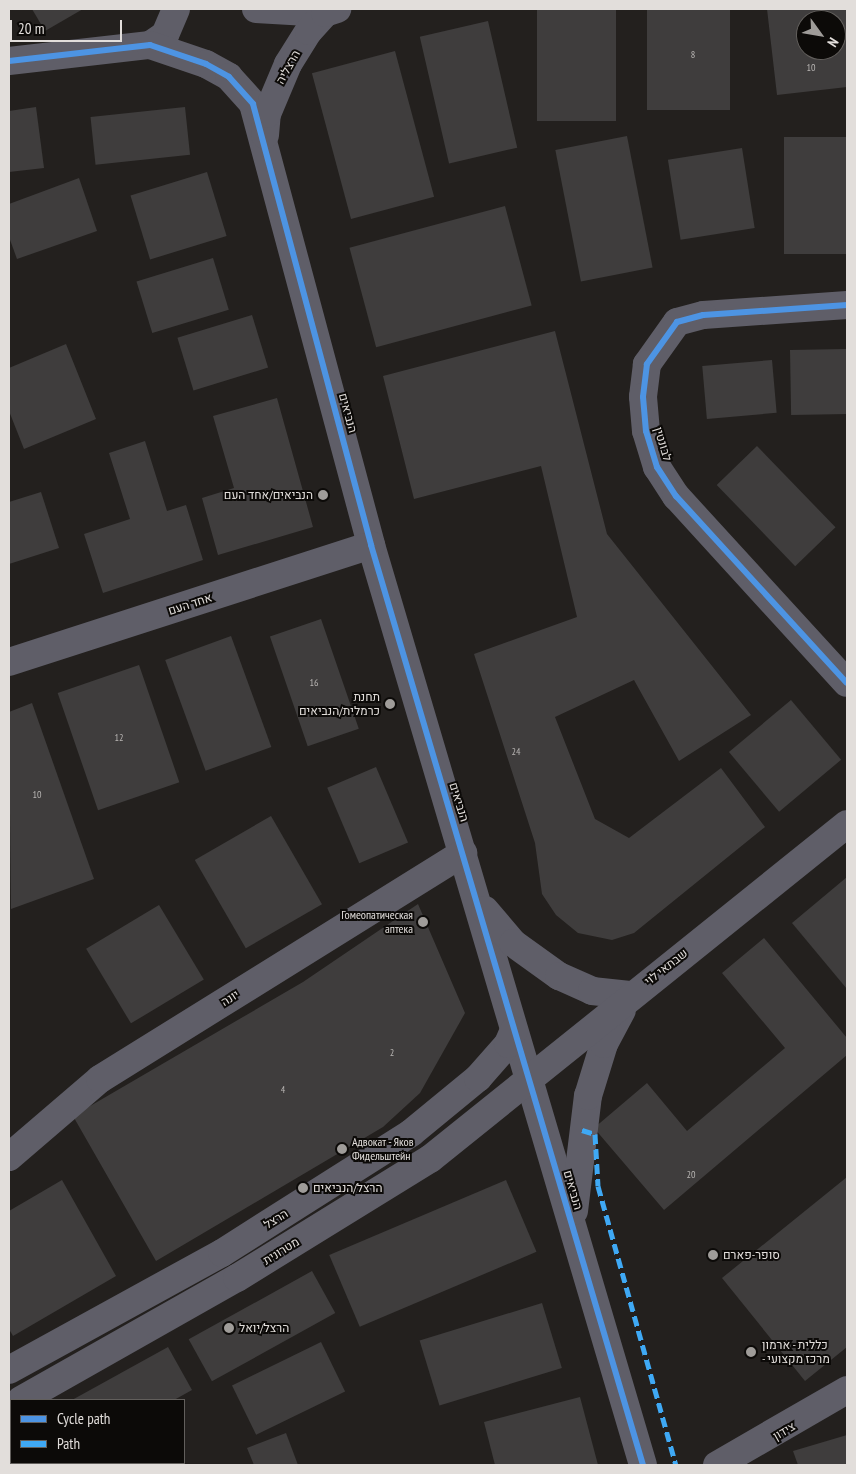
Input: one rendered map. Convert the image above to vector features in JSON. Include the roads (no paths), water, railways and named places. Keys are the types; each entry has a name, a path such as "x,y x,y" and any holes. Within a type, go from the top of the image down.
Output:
{"street":[{"path":"9,61 150,45 165,35 176,9"},
{"path":"256,9 331,11"},
{"name":"הרצליה","path":"265,141 274,92 309,31 331,11"},
{"name":"הנביאים","path":"150,45 190,57 229,77 253,104 265,141 371,545 463,853 479,900 514,1030 643,1465"},
{"name":"לבונטין","path":"847,305 703,316 677,322 647,364 643,396 646,431 657,467 676,496 847,683"},
{"name":"אחד העם","path":"9,662 371,545"},
{"name":"שבתאי לוי","path":"530,1082 630,995 847,824"},
{"name":"יונה","path":"9,1157 100,1079 463,853"},
{"path":"479,900 514,943 549,969 592,991 630,995"},
{"name":"הנביאים","path":"573,1230 588,1096 604,1044 630,995"},
{"name":"הרצל","path":"9,1370 222,1253 411,1133 478,1078 508,1044 514,1030"},
{"name":"מטרונית","path":"23,1399 237,1278 421,1164 530,1082"},
{"name":"צידון","path":"717,1465 847,1390"}],"place":[{"name":"הנביאים/אחד העם","path":"323,495"},
{"name":"תחנת כרמלית/הנביאים","path":"390,704"},
{"name":"Гомеопатическая аптека","path":"423,922"},
{"name":"Адвокат - Яков Фидельштейн","path":"342,1149"},
{"name":"הרצל/הנביאים","path":"303,1188"},
{"name":"סופר-פארם","path":"713,1255"},
{"name":"הרצל/יואל","path":"229,1328"},
{"name":"כללית - ארמון - מרכז מקצועי","path":"751,1352"}]}
